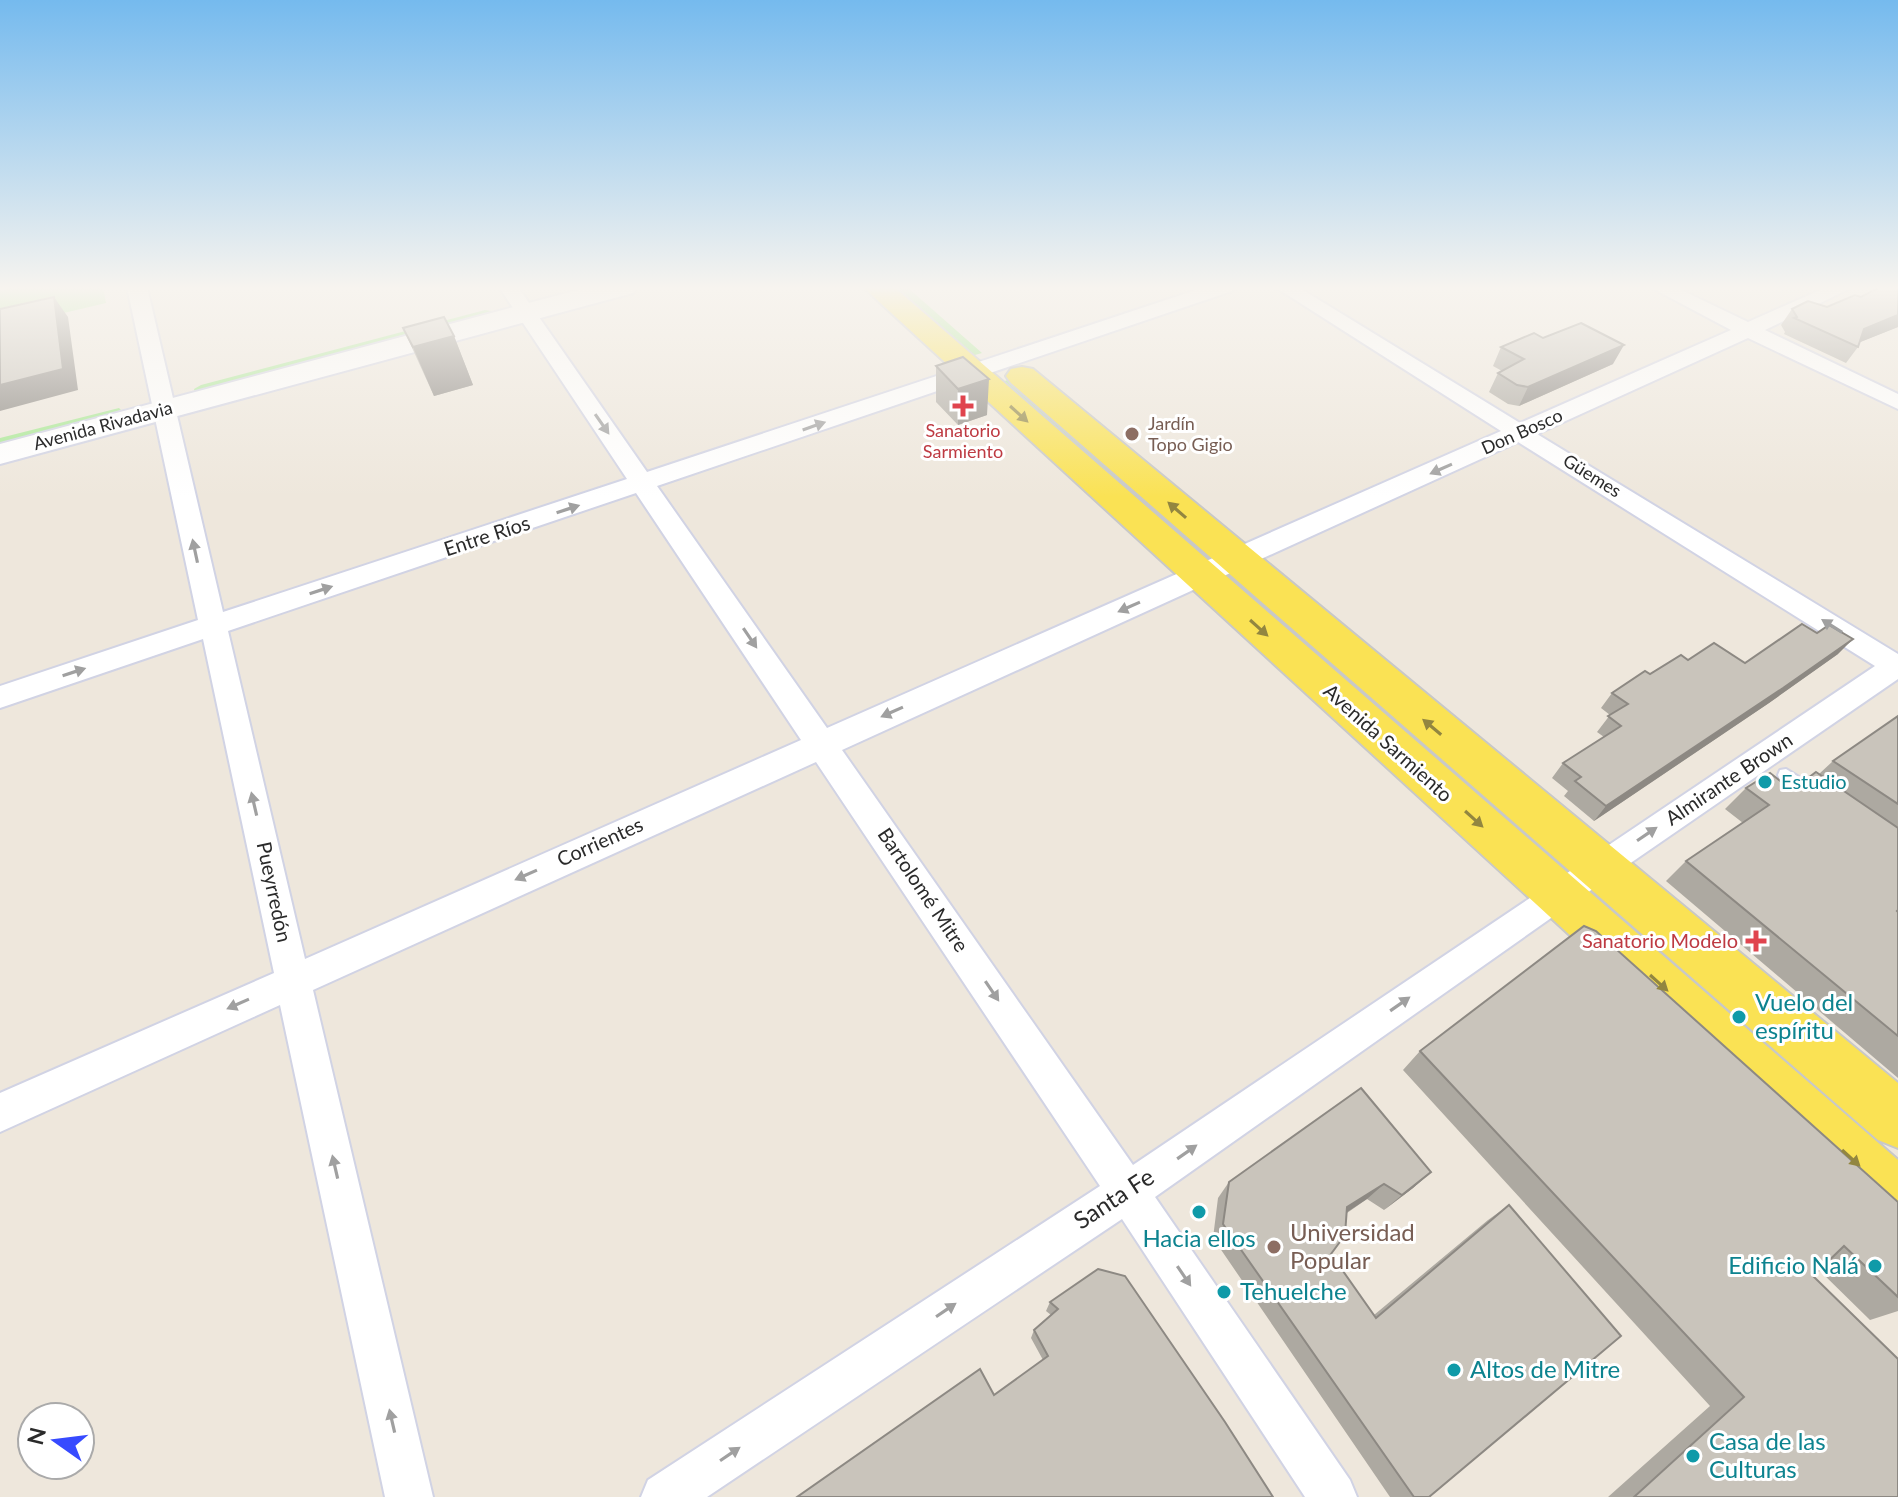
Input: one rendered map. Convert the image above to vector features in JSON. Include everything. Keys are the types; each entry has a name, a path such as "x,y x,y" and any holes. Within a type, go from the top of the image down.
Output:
{"main road":[{"name":"Avenida Rivadavia","path":"0,454 162,401 315,357"},
{"name":"Avenida Sarmiento","path":"974,357 1579,881 1898,1200"},
{"name":"Avenida Sarmiento","path":"979,357 988,367"},
{"name":"Avenida Rivadavia","path":"0,433 162,401"},
{"name":"Avenida Sarmiento","path":"1579,881 1898,1120"}],"street":[{"name":"Pueyrredón","path":"152,357 409,1497"},
{"name":"Bartolomé Mitre","path":"556,357 1333,1497"},
{"name":"Entre Ríos","path":"0,697 1018,357"},
{"name":"Güemes","path":"1398,357 1897,666"},
{"name":"Don Bosco","path":"1219,568 1691,357"},
{"path":"1803,357 1898,402"},
{"name":"Corrientes","path":"0,1113 291,980 1219,568"},
{"name":"Almirante Brown","path":"1579,881 1897,666"},
{"name":"Santa Fe","path":"665,1497 1128,1192 1579,881"}],"lane":[{"path":"1786,775 1826,804"}],"green space":[{"path":"308,357 333,357 195,393 194,389"},
{"path":"1014,380 1197,542 1189,547 1001,382"},
{"path":"119,408 124,413 0,447 0,438"}],"building":[{"path":"0,357 61,357 63,369 0,385"},
{"path":"963,357 989,379 958,389 936,366"},
{"path":"1520,357 1597,357 1528,387 1517,385 1498,373 1524,359"},
{"path":"1802,624 1817,633 1829,625 1853,639 1606,806 1575,781 1581,777 1563,763 1621,726 1608,716 1628,704 1612,693 1645,671 1650,674 1681,655 1688,660 1714,643 1745,663"},
{"path":"1898,716 1898,804 1833,761"},
{"path":"1816,772 1898,828 1898,1036 1686,861 1769,805 1746,788 1770,773 1792,790"},
{"path":"1584,926 1596,931 1898,1202 1898,1297 1844,1246 1813,1276 1898,1359 1898,1497 1634,1497 1744,1397 1420,1051"},
{"path":"1361,1088 1431,1172 1402,1195 1384,1184 1347,1207 1345,1235 1331,1254 1376,1318 1509,1205 1621,1336 1429,1497 1414,1497 1223,1224 1229,1182"},
{"path":"1098,1269 1125,1276 1273,1497 797,1497 980,1369 994,1395 1048,1356 1034,1330 1058,1309 1050,1302"}],"place":[{"name":"Sanatorio Sarmiento","path":"963,406"},
{"name":"Jardín Topo Gigio","path":"1132,434"},
{"name":"Estudio","path":"1765,782"},
{"name":"Sanatorio Modelo","path":"1756,941"},
{"name":"Vuelo del espíritu","path":"1739,1017"},
{"name":"Hacia ellos","path":"1199,1212"},
{"name":"Universidad Popular","path":"1274,1247"},
{"name":"Edificio Nalá","path":"1875,1266"},
{"name":"Tehuelche","path":"1224,1292"},
{"name":"Altos de Mitre","path":"1454,1370"},
{"name":"Casa de las Culturas","path":"1693,1456"}]}
